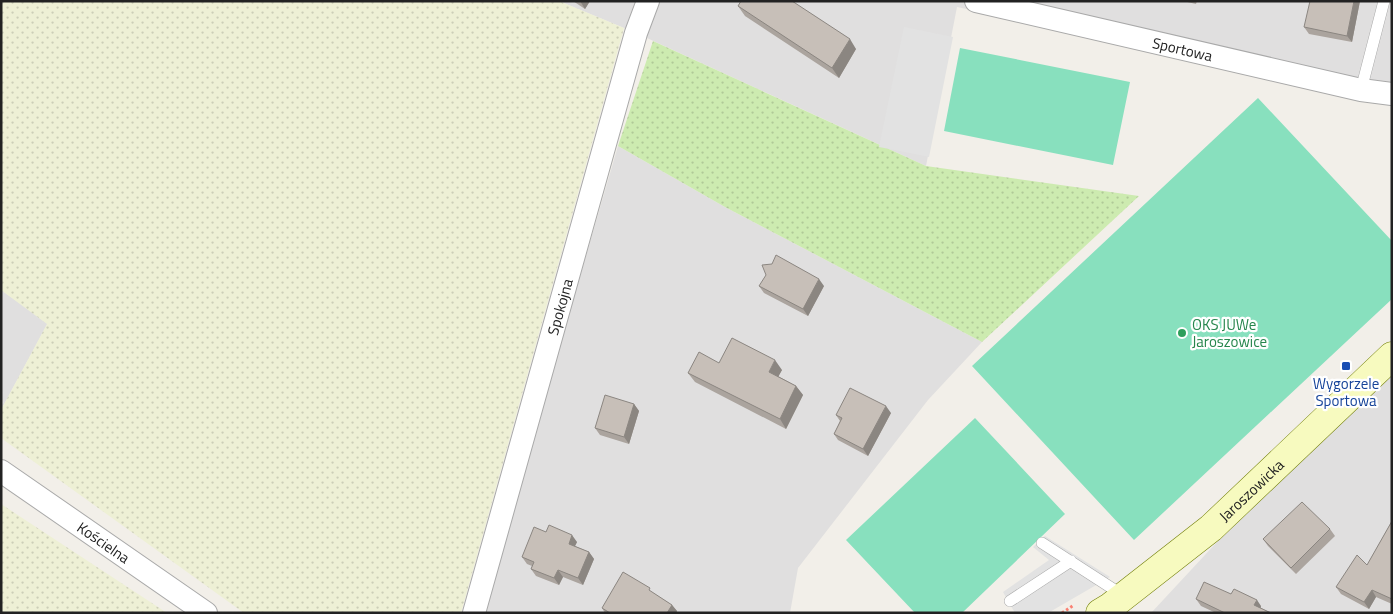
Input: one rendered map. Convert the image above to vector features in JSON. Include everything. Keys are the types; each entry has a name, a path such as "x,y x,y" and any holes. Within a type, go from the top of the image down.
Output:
{"street":[{"name":"Spokojna","path":"474,613 636,33 648,1"},
{"name":"Sportowa","path":"976,1 1028,15 1361,90 1392,94"},
{"name":"Jaroszowicka","path":"1100,613 1211,528 1392,356"},
{"name":"Kościelna","path":"1,471 206,613"}],"lane":[{"path":"1361,90 1384,1"},
{"path":"1042,543 1124,596"},
{"path":"1010,601 1071,561"}],"shaded area":[{"path":"559,1 1392,1 1392,94 1361,90 957,7 926,166 636,33"},
{"path":"904,27 953,37 929,157 879,147"},
{"path":"618,146 725,207 982,342 928,400 798,568 790,613 482,613"},
{"path":"1,290 48,323 1,410"},
{"path":"1392,356 1392,613 1151,613 1377,370"},
{"path":"1045,536 1110,577 1048,613 1015,613 1003,592 1049,560 1033,547"}],"green space":[{"path":"1,1 559,1 624,28 461,613 244,613 1,438 1,410 47,324 1,290"},
{"path":"653,41 926,166 1139,196 982,342 725,207 618,146"},
{"path":"960,48 1130,82 1113,165 944,131"},
{"name":"OKS JUWe Jaroszowice","path":"1258,98 1392,241 1392,299 1134,540 972,366"},
{"path":"975,418 1065,514 962,613 915,613 846,540"},
{"path":"1,504 167,613 1,613"}],"building":[{"path":"741,1 792,1 850,39 832,68 738,6"},
{"path":"1310,1 1354,1 1347,36 1304,27"},
{"path":"776,255 819,279 803,309 759,286 766,275 762,265 772,264"},
{"path":"732,338 775,360 769,372 796,386 780,419 688,373 699,352 719,363"},
{"path":"850,388 886,406 863,449 834,434 842,418 836,415"},
{"path":"605,395 634,404 624,437 595,428"},
{"path":"1302,502 1330,529 1291,568 1263,539"},
{"path":"1392,521 1392,599 1372,590 1364,602 1336,587 1357,555 1367,565"},
{"path":"549,525 572,535 569,544 589,552 578,578 558,570 554,578 531,569 534,562 522,557 534,527 546,532"},
{"path":"623,572 650,588 649,590 672,605 667,613 610,613 602,608"},
{"path":"1204,582 1231,594 1234,589 1257,600 1254,605 1271,613 1225,613 1196,599"}],"place":[{"name":"OKS JUWe Jaroszowice","path":"1182,333"},
{"name":"Wygorzele Sportowa","path":"1346,366"}]}
